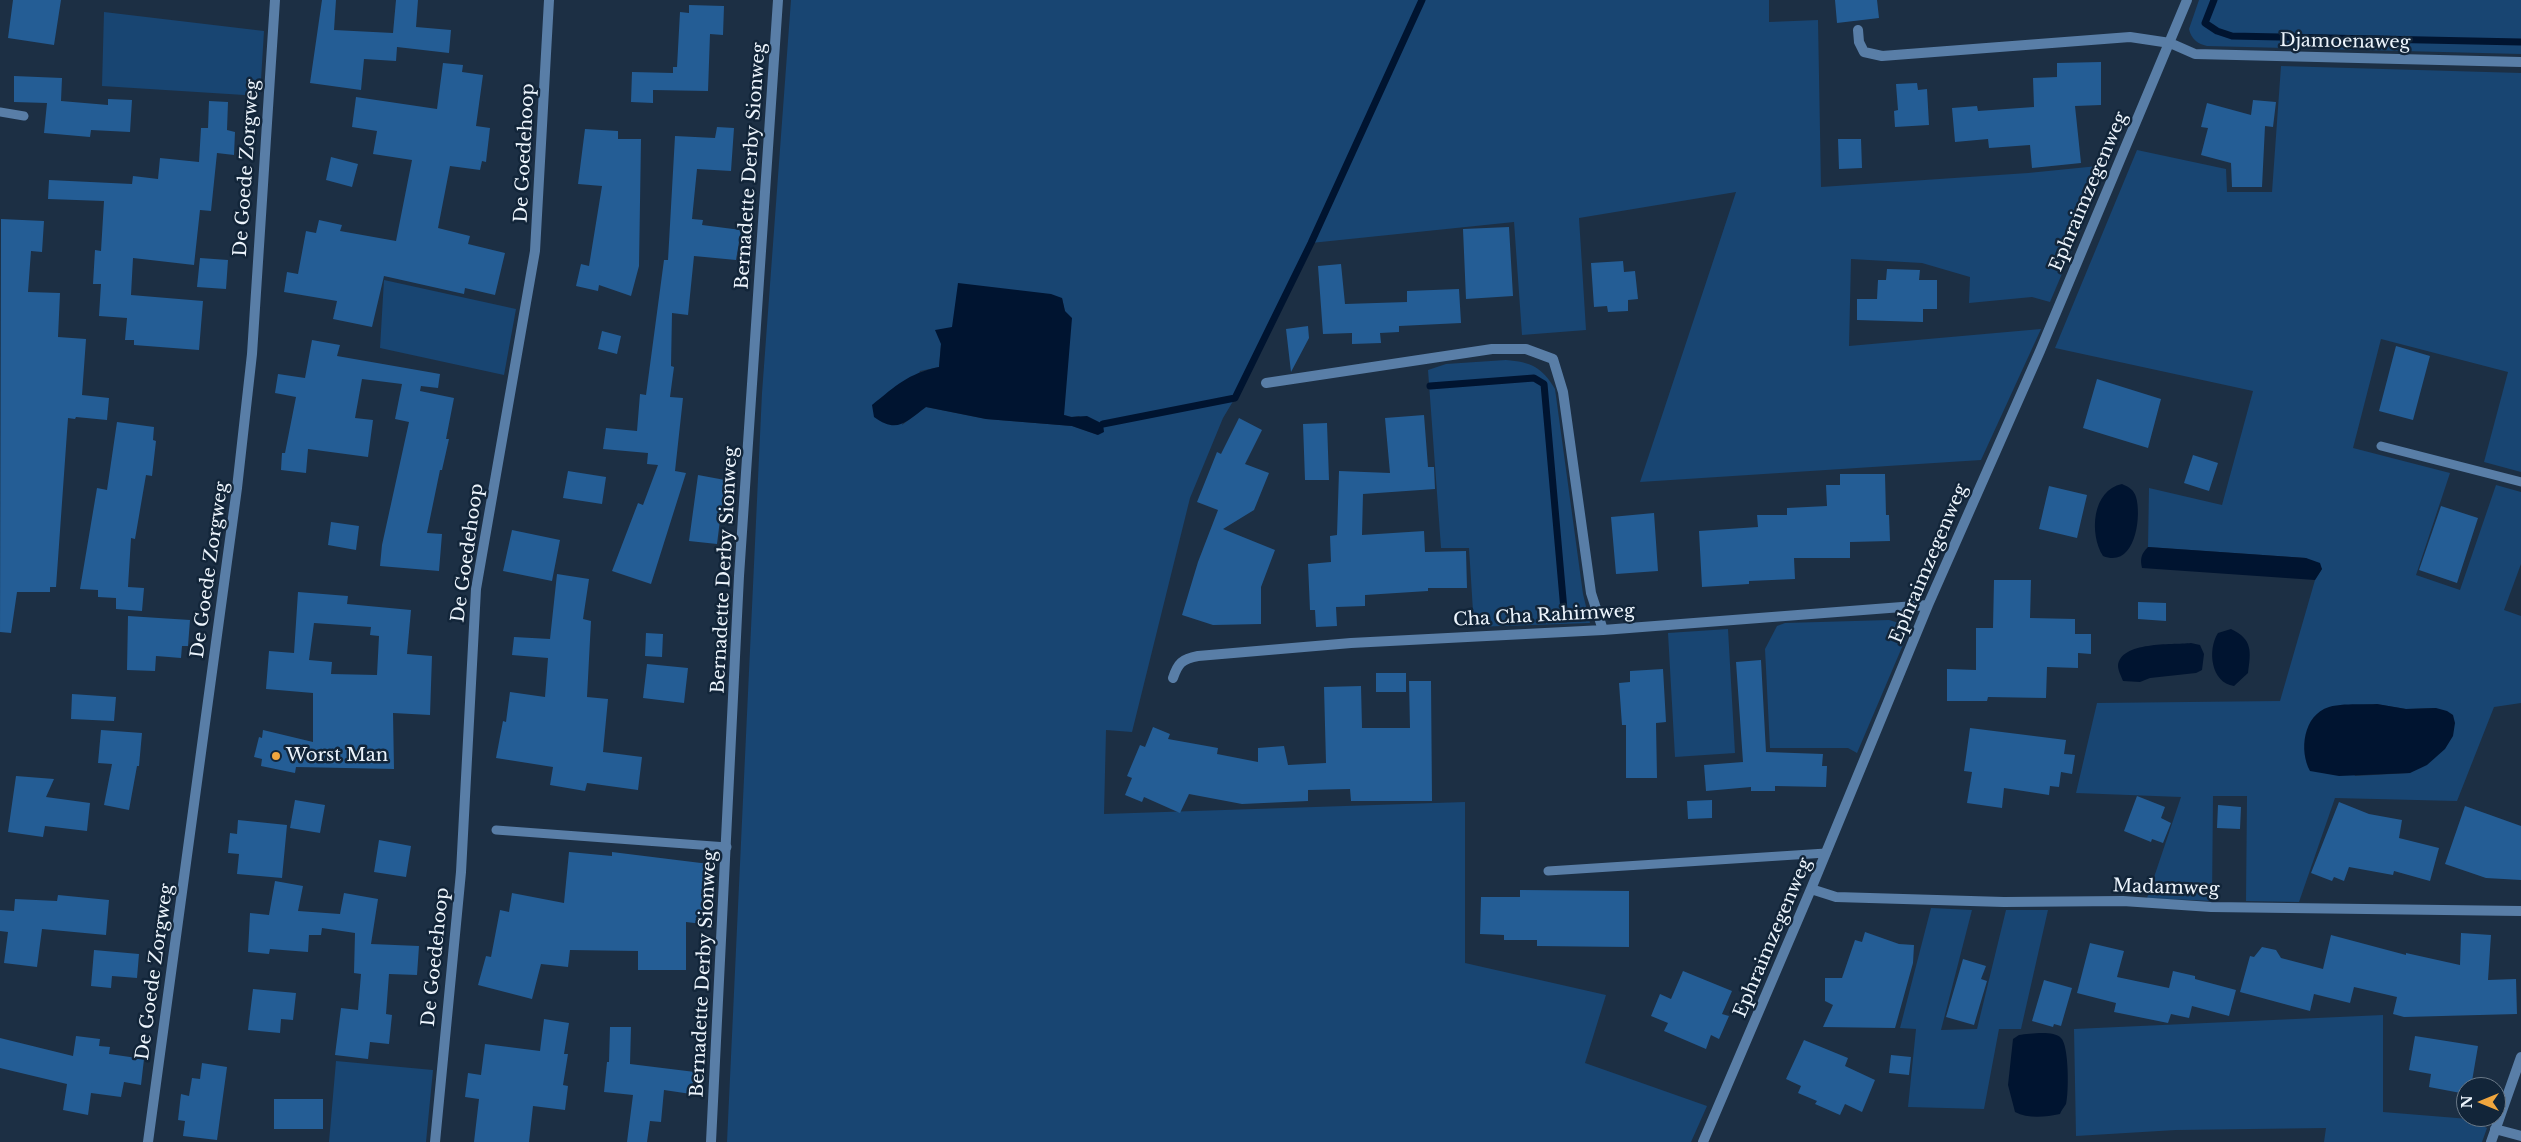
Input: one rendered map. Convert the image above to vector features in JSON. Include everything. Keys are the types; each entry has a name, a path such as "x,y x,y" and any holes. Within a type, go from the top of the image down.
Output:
{"street":[{"name":"De Goede Zorgweg","path":"148,1142 240,469 252,354 275,0"},
{"name":"De Goedehoop","path":"435,1142 461,872 476,589 535,251 549,0"},
{"name":"Bernadette Derby Sionweg","path":"712,1142 739,576 778,0"},
{"name":"Ephraimzegenweg","path":"1703,1142 1811,889 1928,605 2040,351 2187,0"},
{"name":"Djamoenaweg","path":"1858,30 1859,42 1864,52 1882,56 2130,37 2170,43 2194,54 2521,62"},
{"path":"1266,383 1492,350 1526,349 1553,359 1563,392 1590,593 1604,630"},
{"name":"Cha Cha Rahimweg","path":"1173,678 1178,664 1186,659 1198,656 1351,643 1604,630 1928,605"},
{"name":"Madamweg","path":"1811,889 1836,897 1846,898 2004,902 2123,901 2211,906 2521,911"},
{"path":"2491,1142 2521,1057"},
{"path":"2495,1129 2521,1136"}],"lane":[{"path":"0,112 24,116"},
{"path":"2381,446 2521,482"},
{"path":"496,830 727,847"},
{"path":"1548,871 1826,853"}],"shaded area":[{"path":"791,0 1769,0 1769,22 1818,20 1821,187 2028,173 2108,165 2050,302 2032,297 1969,303 1970,277 1922,263 1851,259 1849,346 2041,329 1981,460 1640,482 1736,192 1579,218 1586,330 1522,335 1514,222 1311,243 1235,398 1223,418 1190,498 1132,732 1106,730 1104,814 1465,802 1465,963 1606,995 1585,1063 1707,1106 1691,1142 727,1142 762,393","holes":["1062,298 1065,312 1064,415 1079,416 1098,435 1072,426 986,419 926,407 902,425 920,371 939,367 941,344 952,327"]},
{"path":"2199,0 2521,0 2521,54 2207,46 2195,40 2191,36 2189,29"},
{"path":"104,12 264,31 260,96 102,86"},
{"path":"2281,66 2521,73 2521,472 2484,462 2508,372 2381,339 2353,448 2450,473 2416,575 2460,590 2496,485 2521,492 2521,564 2504,610 2521,616 2521,703 2494,707 2457,801 2335,798 2299,902 2246,901 2247,796 2213,796 2212,901 2147,898 2181,797 2076,793 2097,703 2280,701 2315,580 2322,569 2306,558 2148,547 2149,488 2222,505 2253,391 2055,348 2137,150 2226,169 2227,192 2272,192","holes":["2376,704 2406,709 2436,708 2410,773 2355,776 2330,707"]},
{"path":"384,280 516,309 504,375 380,348"},
{"path":"958,283 1051,294 1062,298 1065,311 1072,318 1064,415 1071,417 1087,416 1103,424 1104,432 1098,435 1072,426 986,419 926,407 901,424 889,425 874,417 872,405 896,386 919,373 939,367 941,344 935,330 952,327"},
{"path":"1506,360 1522,362 1535,367 1545,375 1555,389 1583,594 1590,623 1474,627 1469,548 1441,548 1428,370 1446,364"},
{"path":"2122,484 2131,489 2136,497 2138,506 2137,528 2129,548 2122,555 2114,558 2103,556 2096,536 2096,514 2104,495 2112,488"},
{"path":"2148,547 2306,558 2320,563 2322,569 2315,580 2142,568 2142,557"},
{"path":"1889,620 1906,625 1908,633 1857,753 1848,748 1770,748 1765,649 1777,626 1785,623"},
{"path":"1728,629 1735,753 1675,757 1668,633"},
{"path":"2231,629 2243,637 2247,642 2250,652 2248,673 2234,686 2226,684 2220,679 2213,665 2212,656 2218,633"},
{"path":"2191,643 2200,645 2204,654 2202,670 2196,673 2150,678 2140,682 2123,681 2118,666 2121,658 2128,652 2148,646"},
{"path":"2377,704 2406,709 2436,708 2447,711 2453,715 2455,723 2453,736 2445,749 2427,765 2410,773 2339,776 2310,771 2304,744 2309,725 2320,711 2334,706"},
{"path":"1931,908 1972,910 1941,1030 1977,1029 2006,910 2048,910 2021,1029 1999,1029 1984,1109 1908,1107 1916,1029 1900,1028"},
{"path":"2383,1015 2383,1112 2456,1118 2456,1127 2487,1128 2482,1142 2324,1142 2326,1128 2176,1130 2076,1136 2074,1029"},
{"path":"2053,1034 2064,1042 2068,1070 2068,1090 2066,1104 2060,1114 2043,1117 2015,1112 2008,1085 2013,1039 2019,1035"},
{"path":"336,1061 433,1070 426,1142 329,1142"}],"building":[{"path":"13,0 61,0 54,45 8,38"},
{"path":"322,0 336,0 334,30 393,33 396,0 418,0 416,27 451,30 449,53 397,47 396,61 364,59 361,90 310,83"},
{"path":"1835,0 1877,0 1879,18 1837,23"},
{"path":"689,5 724,6 723,35 710,34 708,91 653,90 653,103 631,102 632,72 673,73 673,67 677,67 680,12 689,13"},
{"path":"2101,62 2101,105 2075,106 2081,163 2032,168 2030,145 1989,148 1988,139 1955,142 1952,108 1977,106 1978,111 2034,107 2033,78 2057,77 2057,63"},
{"path":"443,63 463,65 462,72 483,75 476,126 490,128 486,162 482,161 480,170 450,166 438,228 470,236 468,244 505,253 495,295 465,288 464,294 384,276 372,327 333,319 337,301 284,292 287,272 298,274 306,231 316,233 319,220 342,225 340,231 396,241 412,160 373,154 377,131 352,127 356,97 437,109"},
{"path":"14,76 62,78 61,101 108,105 108,99 132,100 130,132 91,130 90,137 44,133 47,103 14,102"},
{"path":"1917,83 1918,90 1927,89 1929,125 1895,127 1894,111 1898,110 1896,84"},
{"path":"2253,100 2276,102 2273,127 2265,126 2262,187 2232,187 2231,163 2201,155 2208,128 2201,127 2207,103 2251,115"},
{"path":"209,101 228,102 227,130 235,132 234,155 217,153 211,211 200,210 194,265 133,258 131,295 203,301 199,350 134,345 134,340 125,340 127,318 99,316 101,284 93,284 95,250 101,251 104,201 48,199 49,180 132,184 133,176 158,179 160,158 199,162 201,128 208,128"},
{"path":"717,127 734,128 731,171 697,169 692,219 703,220 702,225 741,230 736,260 694,256 688,315 672,313 671,366 674,367 670,397 683,398 675,471 686,473 651,584 612,571 638,503 643,505 658,465 647,464 648,453 603,449 606,428 637,431 640,394 646,395 664,260 668,260 675,136 715,138"},
{"path":"585,129 618,131 618,139 641,139 639,266 631,296 599,285 598,291 576,286 581,264 589,266 602,186 578,184"},
{"path":"1838,139 1861,139 1862,168 1839,169"},
{"path":"331,157 358,164 352,187 326,180"},
{"path":"1,219 44,221 42,252 31,251 28,292 60,293 58,337 86,339 82,395 109,398 107,420 68,418 56,587 50,587 50,592 17,592 11,633 0,632"},
{"path":"1509,227 1513,296 1466,299 1463,229"},
{"path":"200,258 228,260 226,289 197,287"},
{"path":"1623,261 1624,272 1635,271 1638,299 1628,300 1628,311 1608,312 1607,306 1594,307 1591,263"},
{"path":"1341,264 1345,304 1407,302 1407,291 1459,289 1461,323 1399,326 1399,332 1380,333 1381,343 1352,344 1352,333 1323,334 1318,266"},
{"path":"1887,269 1920,270 1919,280 1937,280 1937,309 1923,309 1923,322 1857,320 1857,299 1877,299 1878,280 1886,280"},
{"path":"1308,326 1309,338 1291,372 1286,329"},
{"path":"602,331 621,336 617,354 598,349"},
{"path":"312,340 340,345 337,356 440,374 438,388 421,386 420,391 454,398 446,439 449,439 442,470 440,470 427,533 442,534 439,571 380,566 382,545 409,422 395,419 402,384 362,379 355,418 373,420 368,457 308,449 306,473 281,470 282,453 285,453 296,397 275,393 278,374 305,378"},
{"path":"2396,346 2430,356 2413,420 2379,411"},
{"path":"2097,379 2161,399 2148,448 2083,428"},
{"path":"1424,415 1428,467 1434,467 1435,489 1363,494 1362,535 1424,531 1425,552 1466,551 1467,588 1428,588 1428,591 1365,595 1365,606 1336,607 1337,626 1316,627 1315,610 1310,610 1308,564 1331,562 1330,536 1337,535 1339,471 1390,473 1385,418"},
{"path":"1239,418 1262,430 1245,464 1269,473 1254,510 1223,529 1275,550 1261,587 1261,624 1213,625 1182,615 1198,562 1218,510 1197,502 1217,452 1221,454"},
{"path":"117,422 154,427 153,440 156,441 152,476 146,475 135,539 131,538 128,587 144,588 142,611 116,609 116,598 98,597 98,590 80,589 97,488 107,490"},
{"path":"1327,423 1329,480 1305,480 1303,424"},
{"path":"2193,455 2218,463 2209,491 2184,483"},
{"path":"568,471 606,477 602,504 563,498"},
{"path":"1840,474 1885,474 1886,515 1889,515 1890,541 1850,542 1850,558 1794,558 1795,579 1749,581 1749,584 1702,587 1699,531 1758,527 1757,515 1787,515 1787,508 1827,506 1826,485 1840,485"},
{"path":"698,475 725,480 717,544 689,541"},
{"path":"2049,486 2087,495 2077,538 2039,529"},
{"path":"2441,506 2478,518 2457,583 2419,570"},
{"path":"1654,513 1658,571 1616,574 1611,517"},
{"path":"331,522 359,526 356,550 328,545"},
{"path":"512,530 560,540 552,581 503,571"},
{"path":"557,574 589,579 583,619 591,621 587,697 608,699 603,752 642,757 638,790 587,783 585,791 550,785 553,767 496,758 503,721 506,722 510,692 545,697 548,658 512,655 514,637 550,639"},
{"path":"1994,580 2031,580 2030,618 2075,619 2075,634 2091,634 2091,654 2078,653 2078,668 2047,667 2046,698 1988,697 1987,701 1947,701 1947,669 1976,670 1976,628 1993,628"},
{"path":"298,592 348,596 347,604 411,610 407,654 432,656 430,715 393,713 394,769 296,767 295,773 261,766 262,759 254,757 259,737 262,738 263,730 313,742 313,693 266,689 269,651 294,653","holes":["314,623 371,627 370,635 379,636 377,675 331,674 332,662 309,660"]},
{"path":"2138,602 2166,603 2166,621 2138,619"},
{"path":"128,616 190,620 188,646 182,646 181,658 156,656 155,671 127,670"},
{"path":"646,633 663,634 662,657 645,656"},
{"path":"1761,660 1766,752 1823,754 1822,766 1827,766 1826,787 1775,786 1775,791 1751,791 1751,787 1706,791 1704,765 1743,762 1736,662"},
{"path":"647,664 688,668 684,703 643,698"},
{"path":"1663,669 1666,722 1656,723 1657,778 1626,778 1626,725 1622,725 1619,683 1630,682 1630,671"},
{"path":"1376,673 1406,673 1406,692 1376,692"},
{"path":"1409,681 1431,681 1432,801 1351,801 1350,789 1308,790 1308,801 1242,804 1189,794 1180,813 1144,797 1142,802 1125,795 1132,778 1127,776 1140,745 1145,747 1153,727 1170,734 1168,739 1218,748 1217,754 1258,762 1258,748 1284,746 1288,765 1326,763 1324,687 1361,686 1362,728 1410,728"},
{"path":"72,694 116,697 114,721 71,719"},
{"path":"1970,728 2066,740 2064,754 2075,755 2072,774 2061,772 2059,787 2050,786 2049,795 2004,788 2002,808 1967,803 1972,772 1964,771"},
{"path":"101,730 142,733 139,766 137,766 129,810 104,805 112,764 98,763"},
{"path":"16,776 54,779 46,797 90,803 87,831 45,826 43,837 8,832"},
{"path":"2137,796 2165,807 2161,818 2171,823 2163,843 2152,839 2151,842 2124,831"},
{"path":"295,800 325,805 320,833 290,828"},
{"path":"1712,800 1712,818 1688,819 1687,801"},
{"path":"2339,802 2369,814 2402,820 2399,838 2439,848 2430,881 2394,871 2393,875 2349,867 2344,881 2334,877 2332,881 2311,873"},
{"path":"2218,805 2241,807 2240,829 2217,828"},
{"path":"2465,806 2521,826 2521,880 2486,878 2445,864"},
{"path":"238,820 287,825 282,878 237,874 239,854 228,853 230,833 237,834"},
{"path":"379,840 411,846 406,877 374,872"},
{"path":"569,852 612,856 612,852 709,864 703,924 686,922 686,970 638,970 638,951 570,950 568,967 541,964 532,999 478,985 486,956 491,957 500,910 509,912 512,893 564,903"},
{"path":"275,881 303,886 298,911 340,914 344,893 378,899 371,944 419,946 417,975 389,974 386,1014 392,1015 389,1044 370,1042 368,1059 335,1055 341,1008 358,1010 361,974 354,973 355,933 322,928 321,935 309,935 308,952 270,949 269,954 248,952 250,913 269,915"},
{"path":"1520,890 1629,891 1629,947 1537,946 1537,940 1504,940 1504,935 1480,934 1481,897 1520,897"},
{"path":"58,895 109,900 106,935 42,929 37,967 4,963 8,932 0,931 0,910 14,911 15,899 57,901"},
{"path":"1865,932 1899,944 1914,945 1913,963 1895,1028 1823,1027 1833,1005 1825,1001 1825,978 1842,978 1855,940 1862,942"},
{"path":"2461,933 2491,935 2488,980 2516,979 2517,1014 2404,1017 2393,1014 2397,997 2354,987 2350,1003 2314,994 2310,1011 2240,992 2250,956 2254,957 2262,947 2276,950 2281,958 2323,969 2331,935 2406,955 2406,953 2460,965"},
{"path":"2090,943 2124,951 2117,977 2169,988 2173,971 2195,976 2195,979 2236,990 2229,1016 2192,1006 2189,1018 2171,1014 2168,1023 2114,1012 2116,1003 2077,993"},
{"path":"94,950 139,954 137,978 112,976 111,988 91,986"},
{"path":"1963,959 1986,966 1981,979 1987,981 1974,1025 1946,1017"},
{"path":"1683,971 1732,991 1722,1014 1729,1016 1719,1039 1711,1035 1706,1049 1664,1031 1668,1023 1651,1016 1660,994 1671,999"},
{"path":"2044,980 2072,988 2061,1026 2054,1024 2053,1027 2032,1021"},
{"path":"253,989 296,993 293,1020 281,1019 280,1033 248,1030"},
{"path":"544,1019 569,1023 564,1054 568,1054 563,1085 568,1086 565,1110 533,1106 529,1142 474,1142 479,1099 465,1097 468,1073 481,1075 485,1044 540,1051"},
{"path":"610,1027 631,1027 630,1064 695,1072 691,1094 664,1090 661,1122 650,1121 647,1142 627,1142 633,1095 604,1092 607,1062 609,1062"},
{"path":"76,1036 100,1039 99,1046 110,1047 109,1054 144,1059 141,1085 124,1082 121,1097 91,1093 88,1115 63,1110 67,1084 0,1068 0,1038 73,1056"},
{"path":"2415,1036 2478,1046 2473,1077 2456,1077 2456,1092 2429,1087 2431,1074 2409,1070"},
{"path":"1804,1040 1848,1058 1845,1066 1875,1080 1862,1112 1845,1104 1840,1115 1815,1104 1817,1101 1798,1093 1801,1086 1786,1079"},
{"path":"1891,1055 1911,1057 1909,1075 1889,1073"},
{"path":"202,1063 227,1067 217,1140 183,1136 185,1121 178,1120 181,1094 189,1096 192,1078 200,1079"},
{"path":"274,1099 323,1099 323,1129 274,1129"}],"waterway":[{"path":"1103,424 1235,398 1311,243 1422,0"},
{"path":"2214,0 2205,23 2217,31 2232,36 2521,42"},
{"path":"1430,386 1534,378 1544,384 1564,610"}],"place":[{"name":"Worst Man","path":"276,756"}]}
